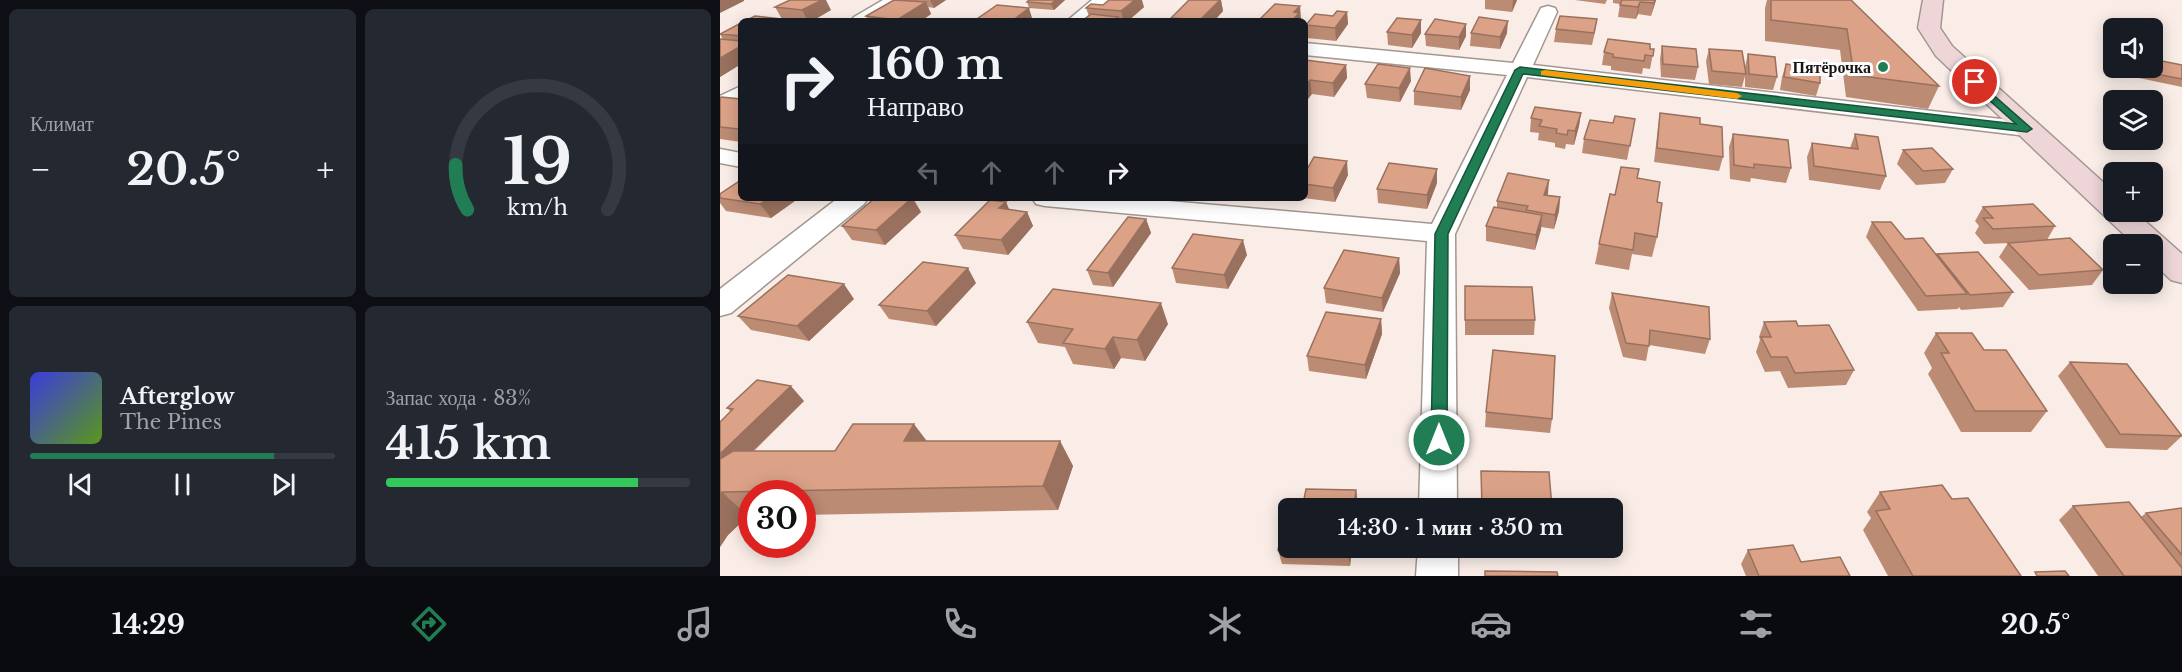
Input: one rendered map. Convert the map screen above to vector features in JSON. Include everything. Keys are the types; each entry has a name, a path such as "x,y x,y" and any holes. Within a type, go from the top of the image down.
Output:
{"main road":[{"path":"1933,0 1929,28 1935,39 1975,82 2103,198"},
{"path":"2129,222 2182,272"}],"street":[{"path":"866,18 896,0"},
{"path":"1081,18 1103,0"},
{"path":"1438,498 1441,234 1548,12"},
{"path":"1308,49 1520,70 2027,129"},
{"path":"720,105 738,95"},
{"path":"720,156 738,159"},
{"path":"720,306 851,201"},
{"path":"1078,201 1441,234"},
{"path":"1437,576 1438,558"}],"building":[{"path":"790,0 822,0 802,10 775,7"},
{"path":"894,0 926,2 900,18 866,16"},
{"path":"1029,0 1056,0 1051,4 1027,2"},
{"path":"1109,0 1135,0 1121,11 1086,8 1091,4 1103,5"},
{"path":"1189,0 1220,0 1202,18 1171,18"},
{"path":"1622,0 1655,0 1654,3 1640,2 1638,7 1620,5"},
{"path":"1771,0 1851,0 1939,86 1854,75 1847,29 1771,20"},
{"path":"1275,4 1300,6 1294,12 1299,13 1295,18 1261,18"},
{"path":"997,5 1029,8 1016,18 978,18"},
{"path":"1337,11 1347,12 1335,28 1308,25 1315,14 1333,16"},
{"path":"1091,14 1118,17 1117,18 1086,18"},
{"path":"1560,16 1597,19 1594,33 1556,29"},
{"path":"1479,17 1508,21 1500,37 1471,33"},
{"path":"1397,18 1421,20 1412,35 1387,32"},
{"path":"1435,19 1466,24 1459,37 1425,34"},
{"path":"738,25 738,36 720,34"},
{"path":"720,39 738,41 738,48 720,58"},
{"path":"1608,39 1650,44 1650,49 1654,49 1653,56 1645,55 1644,61 1613,57 1613,54 1604,52"},
{"path":"1662,46 1696,49 1698,67 1663,64"},
{"path":"1709,49 1742,51 1746,74 1712,71"},
{"path":"1748,54 1775,57 1777,77 1749,74"},
{"path":"1308,60 1346,65 1333,83 1310,80 1308,83"},
{"path":"2163,61 2182,65 2182,79 2163,75"},
{"path":"1378,64 1410,68 1399,88 1365,84"},
{"path":"1786,64 1820,69 1820,83 1784,77"},
{"path":"1425,68 1470,76 1461,97 1414,91"},
{"path":"720,98 738,99 738,129 720,127"},
{"path":"1535,107 1581,113 1575,131 1568,130 1567,135 1556,133 1557,129 1539,126 1542,120 1531,118"},
{"path":"1660,113 1700,118 1700,124 1722,127 1723,157 1657,148"},
{"path":"1615,116 1635,119 1630,146 1584,139 1590,120 1613,123"},
{"path":"1733,134 1788,140 1791,168 1754,164 1754,168 1734,165"},
{"path":"1855,134 1878,137 1886,176 1814,166 1812,143 1858,149"},
{"path":"1932,148 1953,169 1923,171 1903,150"},
{"path":"1314,157 1347,161 1333,188 1308,184 1308,168"},
{"path":"1389,163 1437,169 1427,195 1377,189"},
{"path":"1621,167 1639,169 1637,178 1660,182 1657,202 1662,203 1657,237 1635,233 1633,250 1599,244 1610,194 1615,195"},
{"path":"1508,173 1549,180 1544,195 1560,197 1555,215 1526,210 1528,206 1497,201"},
{"path":"738,182 738,201 720,198 720,194"},
{"path":"740,201 764,201 760,204"},
{"path":"871,201 909,201 876,230 842,226"},
{"path":"989,201 1006,202 999,208 1027,212 1001,240 955,235"},
{"path":"2033,204 2055,226 1993,229 1983,218 1993,218 1983,207"},
{"path":"1494,207 1542,215 1536,235 1486,226"},
{"path":"1128,217 1146,219 1108,273 1087,270"},
{"path":"1872,222 1891,222 1905,239 1923,238 1967,294 1926,296"},
{"path":"1193,234 1243,240 1224,275 1172,268"},
{"path":"2070,238 2103,270 2039,275 2008,243"},
{"path":"1344,250 1399,258 1382,298 1324,288"},
{"path":"1978,252 2013,292 1970,295 1937,254"},
{"path":"923,262 968,268 927,311 879,305"},
{"path":"788,275 844,284 797,326 738,316"},
{"path":"1465,286 1532,287 1535,320 1465,320"},
{"path":"1053,289 1161,303 1137,340 1113,337 1105,349 1063,343 1073,329 1027,322"},
{"path":"1612,293 1709,307 1710,339 1650,330 1649,346 1626,343"},
{"path":"1326,312 1381,319 1365,365 1307,356"},
{"path":"1796,321 1798,326 1829,325 1854,370 1795,373 1787,357 1771,357 1761,337 1771,337 1764,322"},
{"path":"1936,333 1972,333 1984,350 2006,350 2047,411 1975,411 1941,353 1949,353"},
{"path":"1493,350 1555,356 1552,419 1486,412"},
{"path":"2070,362 2127,364 2182,436 2120,434"},
{"path":"757,380 791,386 720,454 720,422 733,409 727,408"},
{"path":"853,424 914,424 904,441 1060,441 1043,486 816,490 816,480 738,480 738,492 720,493 720,459 733,451 835,451"},
{"path":"1481,471 1549,472 1551,498 1482,498"},
{"path":"1942,485 1952,499 1968,498 2021,576 1913,576 1876,511 1890,509 1880,492"},
{"path":"1306,489 1356,490 1355,498 1304,498"},
{"path":"2129,502 2182,568 2182,576 2124,576 2073,506"},
{"path":"2182,508 2182,555 2146,513"},
{"path":"1793,545 1801,562 1840,557 1850,576 1759,576 1748,550"},
{"path":"1485,571 1557,572 1558,576 1485,576"},
{"path":"2065,571 2069,576 2037,576 2035,572"}],"slow traffic":[{"path":"1545,73 1737,96"}],"place":[{"name":"Пятёрочка","path":"1883,67"}],"route":[{"path":"1439,440 1441,234 1520,70 2027,129 1975,82"}]}
